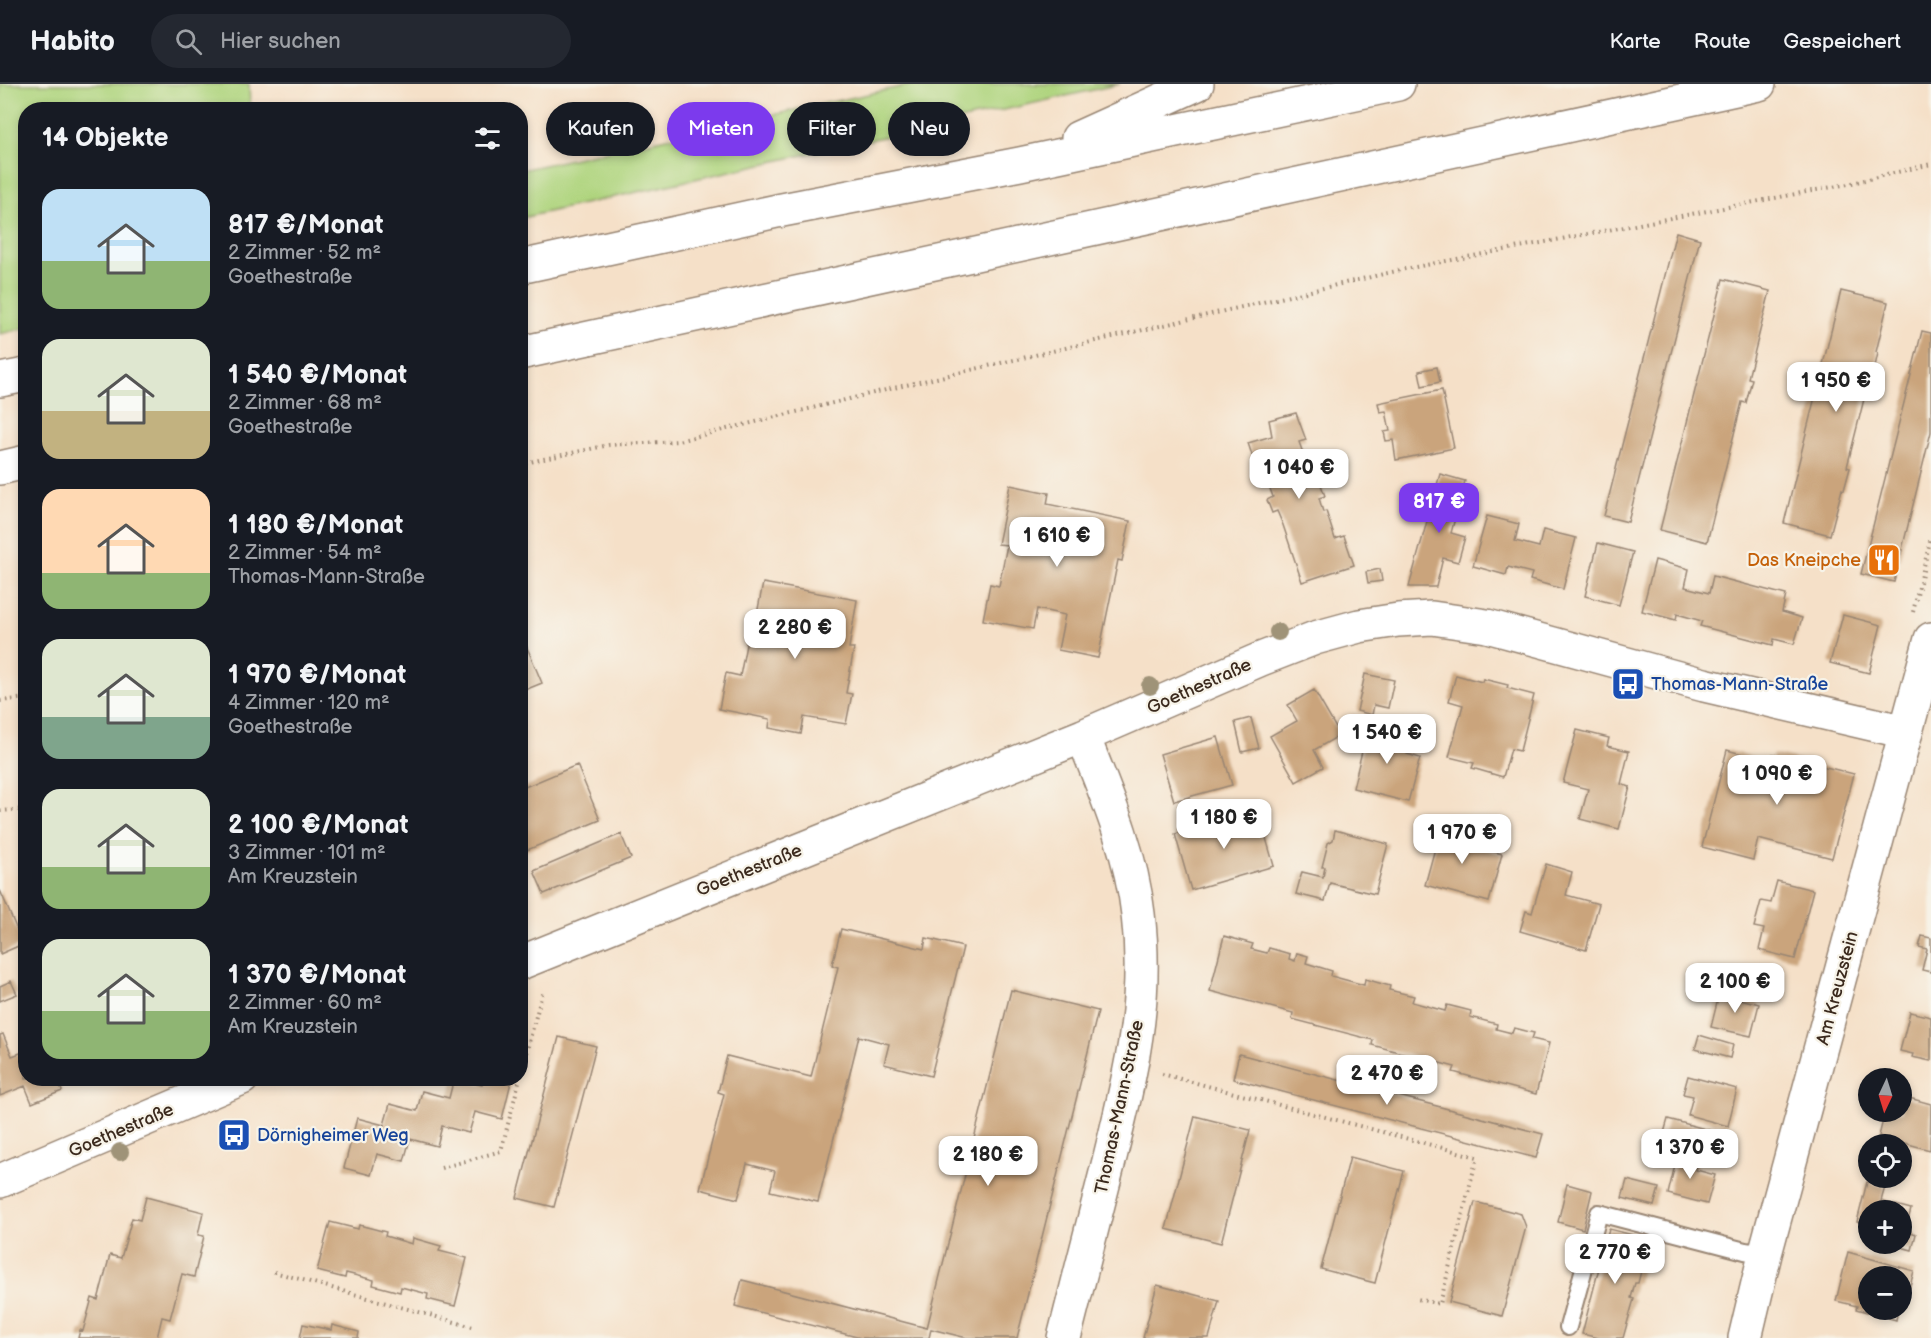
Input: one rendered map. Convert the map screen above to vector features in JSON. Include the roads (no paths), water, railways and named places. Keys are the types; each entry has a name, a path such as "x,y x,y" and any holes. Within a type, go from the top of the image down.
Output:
{"main road":[{"path":"1020,164 1197,84"},
{"path":"528,265 777,211 1020,164 1398,84"},
{"path":"528,351 1759,84"},
{"path":"0,380 18,377"},
{"path":"0,468 18,464"},
{"name":"Goethestraße","path":"528,960 1083,736 1261,658 1315,638 1359,626 1432,618 1512,631 1704,685 1916,721"},
{"name":"Am Kreuzstein","path":"1745,1338 1765,1254 1916,721 1931,639"},
{"name":"Thomas-Mann-Straße","path":"1064,1338 1132,1066 1142,976 1138,913 1127,856 1118,826 1083,736"},
{"name":"Goethestraße","path":"0,1181 223,1086"}],"lane":[{"path":"1568,1327 1599,1214 1765,1254"}],"place":[{"name":"Das Kneipche","path":"1884,560"},
{"name":"Thomas-Mann-Straße","path":"1628,684"},
{"name":"Dörnigheimer Weg","path":"234,1135"}]}
